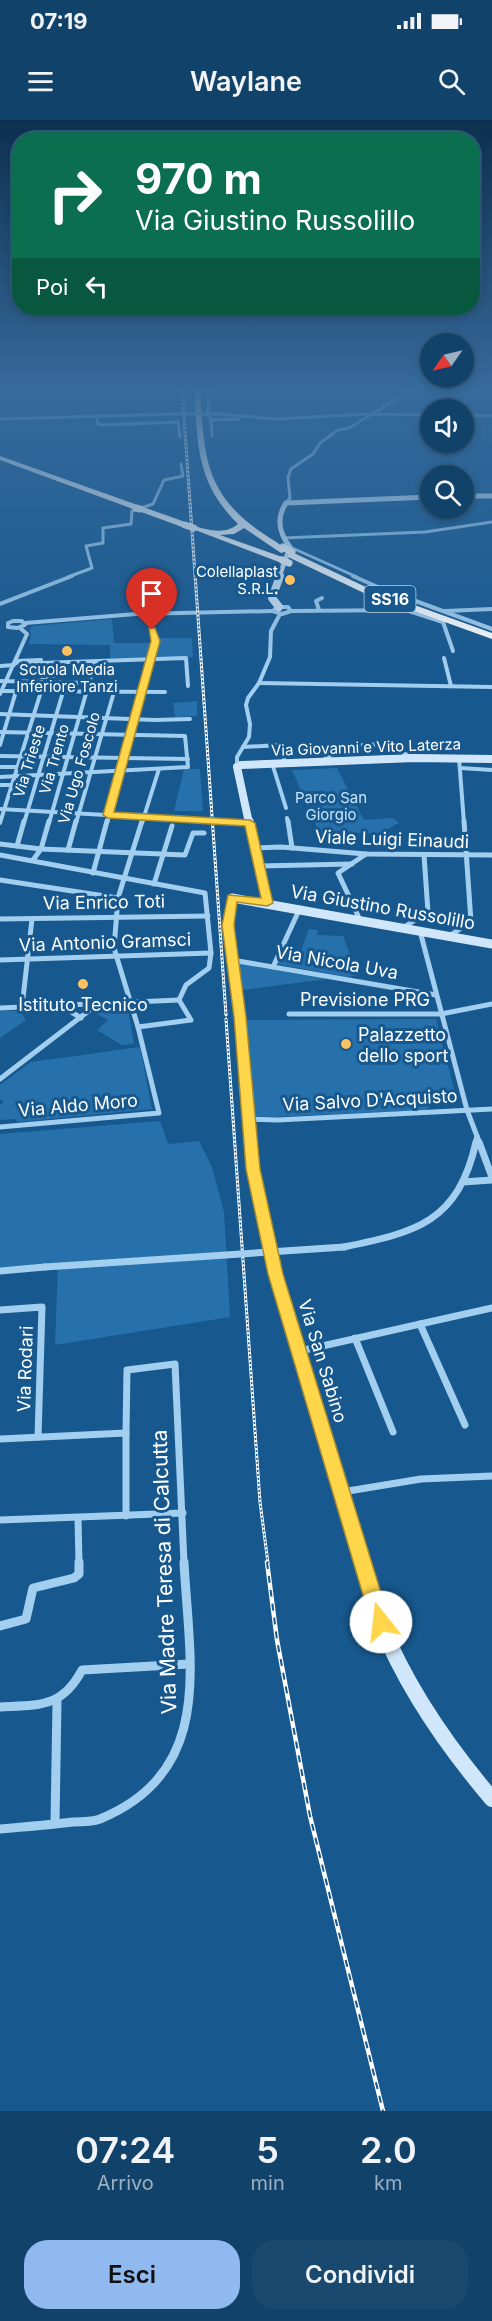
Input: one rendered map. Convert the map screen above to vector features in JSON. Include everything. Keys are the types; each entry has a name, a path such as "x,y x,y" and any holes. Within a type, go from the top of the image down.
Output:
{"highway":[{"path":"66,482 209,533 223,533 241,527 242,524 225,507 222,500"},
{"name":"SS16","path":"210,482 222,500 250,527 287,555 352,585 492,633"},
{"name":"SS16","path":"215,482 240,515 287,555 366,588 492,633"},
{"path":"194,528 287,555"}],"street":[{"path":"0,604 92,568 86,546 104,543 103,528 131,524 132,511 153,504 163,482"},
{"path":"267,903 237,757 249,737 250,724 246,705 270,657 271,631 278,610 272,598 287,555 279,515 290,498 288,482"},
{"path":"474,496 492,496"},
{"path":"286,503 420,497"},
{"path":"283,538 426,532 492,522"},
{"path":"287,555 341,572 492,633"},
{"path":"319,610 315,600 322,598"},
{"path":"278,610 288,607 291,611"},
{"path":"442,612 492,609"},
{"path":"8,627 8,623 13,621 25,623 136,614 278,610 410,611 443,622 453,651"},
{"path":"20,628 25,623"},
{"path":"1,629 20,628 27,634 1,692 165,692"},
{"path":"93,873 156,641 152,630"},
{"path":"0,666 15,663 186,658 188,686"},
{"path":"444,658 451,686"},
{"name":"Via Trento","path":"33,861 41,849 72,734 95,662"},
{"path":"30,670 41,669 40,663"},
{"path":"0,681 89,683"},
{"path":"0,745 2,732 19,682"},
{"path":"0,823 2,809 44,682"},
{"name":"Via Trieste","path":"16,846 66,682"},
{"path":"259,683 492,687"},
{"name":"Via Ugo Foscolo","path":"68,850 114,692"},
{"path":"0,714 190,719"},
{"path":"0,777 188,766 185,736 2,732"},
{"path":"321,762 345,746 384,744 414,758"},
{"path":"243,747 280,745 285,763"},
{"path":"0,756 188,759"},
{"name":"Via Giovanni e Vito Laterza","path":"238,765 414,758 492,759"},
{"path":"449,936 471,922 459,758"},
{"path":"272,763 286,808"},
{"path":"0,767 17,767"},
{"path":"460,768 492,770"},
{"path":"0,855 124,879 205,893 211,953 209,968 186,985 179,999 183,1010 192,1018 187,1023 138,1027 114,948 118,898 124,879 134,852 159,769"},
{"path":"0,785 11,785"},
{"path":"2,809 250,823"},
{"path":"287,818 292,848"},
{"path":"154,884 172,826"},
{"path":"0,844 41,849 185,855 193,833 204,833"},
{"name":"Viale Luigi Einaudi","path":"255,848 292,848 366,854 492,855"},
{"path":"360,920 338,873 366,854"},
{"path":"404,927 428,912 424,855"},
{"path":"259,866 351,864"},
{"path":"0,880 118,898"},
{"name":"Via Giustino Russolillo","path":"232,898 300,908 492,944"},
{"name":"Via San Sabino","path":"232,898 228,925 240,1017 253,1169 268,1242 381,1622 406,1679 441,1736 492,1799"},
{"path":"273,967 300,908"},
{"name":"Via Enrico Toti","path":"0,919 208,916"},
{"path":"22,1007 32,919"},
{"path":"420,930 467,1110 492,1179 464,1182"},
{"name":"Via Antonio Gramsci","path":"0,960 211,953"},
{"name":"Via Nicola Uva","path":"232,960 436,995"},
{"path":"0,1008 179,999"},
{"path":"0,1079 99,1003"},
{"path":"59,1004 81,1018"},
{"name":"Previsione PRG","path":"289,1014 441,1014 492,1004"},
{"name":"Via Aldo Moro","path":"0,1127 159,1113 138,1027"},
{"name":"Via Salvo D'Acquisto","path":"249,1119 278,1120 492,1109"},
{"path":"0,1271 344,1246 408,1233 438,1215 459,1192 477,1136"},
{"name":"Via Rodari","path":"0,1310 42,1307 38,1437"},
{"path":"300,1351 492,1308"},
{"path":"420,1324 465,1425"},
{"path":"355,1338 393,1431"},
{"name":"Via Madre Teresa di Calcutta","path":"0,1829 98,1820 134,1800 157,1782 174,1757 185,1730 190,1703 189,1664 175,1364 127,1370 126,1433"},
{"path":"0,1439 126,1433 126,1516"},
{"path":"342,1492 421,1479 492,1476"},
{"path":"0,1520 183,1513"},
{"path":"0,1626 26,1620 33,1588 42,1584 72,1581 78,1574 78,1518"},
{"path":"0,1707 57,1702 76,1684 82,1670 189,1664"},
{"path":"55,1823 57,1702"}],"green space":[{"path":"112,619 114,643 151,643 148,658 110,659 110,645 28,644 31,637 30,628 33,626"},
{"path":"161,638 192,638 193,657 155,658"},
{"path":"197,701 197,716 175,717 173,703"},
{"name":"Parco San Giorgio","path":"337,768 364,820 393,818 399,823 375,833 328,832 327,840 320,845 316,825 292,770"},
{"path":"184,769 200,769 203,811 174,811"},
{"path":"309,929 318,930 317,935 343,936 358,975 347,977 277,964 281,957 300,953"},
{"path":"236,963 327,979 242,990"},
{"path":"117,1005 128,1010 134,1044 122,1045 97,1030 108,1020 94,1013 101,1007"},
{"path":"0,1011 20,1011 26,1020 0,1038"},
{"name":"Palazzetto dello sport","path":"436,1019 457,1100 434,1102 426,1110 255,1116 247,1020"},
{"path":"140,1047 152,1109 17,1122 16,1119 0,1120 0,1105 4,1102 0,1099 0,1085 31,1062"},
{"path":"160,1121 168,1144 199,1141 212,1167 224,1212 230,1317 55,1345 58,1264 0,1268 0,1134"}],"railway":[{"path":"189,482 226,1015"},
{"path":"226,1019 260,1502 268,1563"},
{"path":"267,1562 277,1640 310,1816 383,2111"}],"place":[{"name":"Colellaplast S.R.L.","path":"290,580"},
{"name":"Scuola Media Inferiore Tanzi","path":"67,651"},
{"name":"Istituto Tecnico","path":"83,984"},
{"name":"Palazzetto dello sport","path":"346,1044"}],"route":[{"path":"152,630 156,641 108,815 250,823 267,903 232,898 228,925 240,1017 253,1169 276,1274 381,1622"}]}
